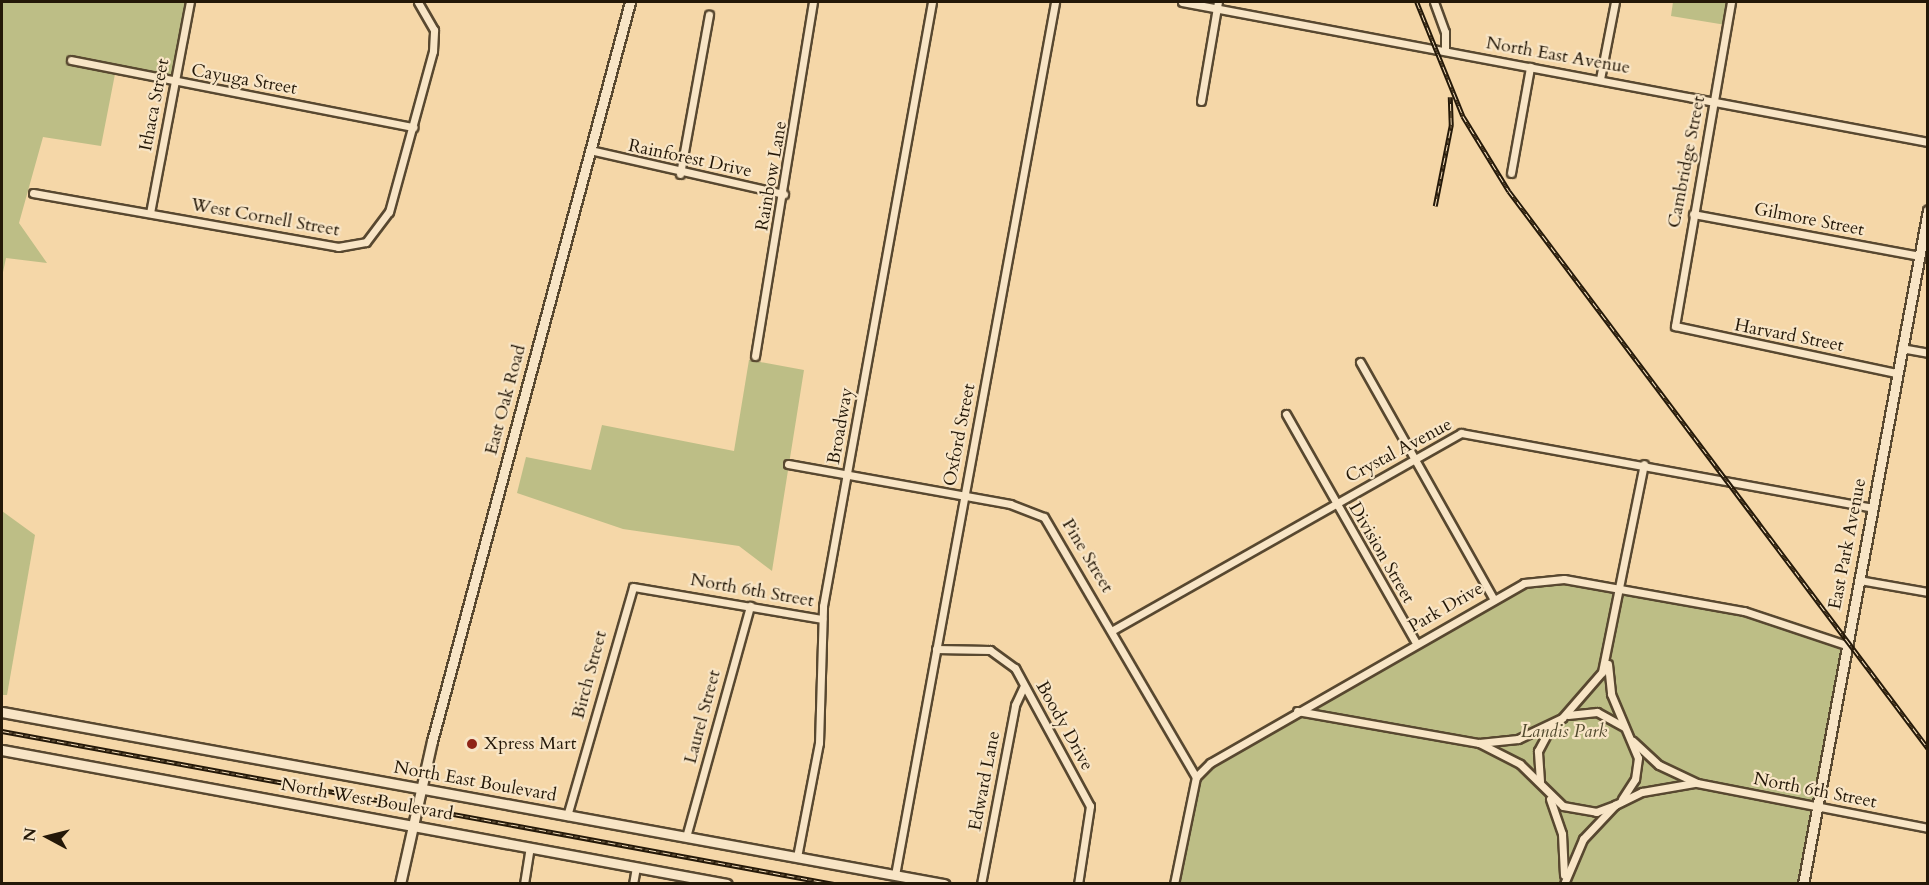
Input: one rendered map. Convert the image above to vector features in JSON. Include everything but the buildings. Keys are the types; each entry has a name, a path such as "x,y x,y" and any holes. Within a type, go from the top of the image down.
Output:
{"main road":[{"name":"East Oak Road","path":"400,884 420,789 630,2"},
{"name":"East Park Avenue","path":"1803,884 1896,372 1928,210"},
{"name":"North East Boulevard","path":"2,712 944,884"},
{"name":"North West Boulevard","path":"2,750 721,883"}],"street":[{"name":"Ithaca Street","path":"150,213 190,2"},
{"name":"West Cornell Street","path":"33,193 338,247 366,242 389,212 435,40 418,2"},
{"name":"Rainbow Lane","path":"755,356 784,194 813,2"},
{"name":"Broadway","path":"797,857 819,743 822,619 932,2"},
{"name":"Oxford Street","path":"895,875 1055,2"},
{"name":"North East Avenue","path":"1182,2 1218,5 1445,51 1928,142"},
{"path":"1434,2 1446,37 1445,51"},
{"path":"1600,79 1615,2"},
{"name":"Cambridge Street","path":"1677,329 1676,306 1731,2"},
{"path":"1201,101 1218,5"},
{"path":"680,174 709,15"},
{"name":"Cayuga Street","path":"71,60 174,83 412,127"},
{"path":"1511,173 1530,67"},
{"name":"Rainforest Drive","path":"590,150 680,174 784,194"},
{"name":"Gilmore Street","path":"1693,214 1919,256"},
{"name":"Harvard Street","path":"1677,329 1896,372"},
{"path":"1902,348 1928,353"},
{"path":"1360,362 1493,598"},
{"name":"Division Street","path":"1286,414 1416,643"},
{"name":"Crystal Avenue","path":"1113,630 1335,502 1414,459 1470,432 1872,508"},
{"name":"Pine Street","path":"788,464 1025,507 1050,521 1196,777"},
{"path":"1608,655 1589,692 1545,734 1538,751 1538,774 1547,793 1564,845 1564,884 1584,839 1616,804 1636,774 1633,740 1611,694 1608,655 1644,465"},
{"name":"Park Drive","path":"1196,777 1222,754 1493,598 1539,579 1620,588 1777,618 1846,645"},
{"path":"1858,580 1928,592"},
{"name":"Birch Street","path":"567,816 628,591 640,585 677,592"},
{"name":"North 6th Street","path":"677,592 822,619"},
{"name":"Laurel Street","path":"686,837 750,606"},
{"name":"Boody Drive","path":"936,649 996,651 1010,661 1090,806 1078,884"},
{"name":"Edward Lane","path":"981,884 1015,705 1024,686"},
{"name":"North 6th Street","path":"1297,711 1479,743 1518,739 1563,717 1605,715 1659,765 1697,783 1928,828"},
{"name":"North 6th Street","path":"1479,743 1520,764 1547,793 1577,812 1616,804 1642,792 1697,783"},
{"path":"1174,884 1196,777"},
{"path":"524,884 531,847"},
{"path":"633,884 636,867"}],"green space":[{"path":"2,2 189,2 175,81 115,74 101,146 43,137 19,223 47,263 6,258 2,277"},
{"path":"1673,2 1731,2 1726,25 1671,16"},
{"path":"749,360 804,370 772,571 739,546 623,529 517,493 526,457 591,470 602,425 734,451"},
{"path":"2,511 35,535 7,695 2,695"},
{"name":"Landis Park","path":"1555,578 1744,611 1846,645 1803,883 1175,884 1192,771 1524,583"}],"railway":[{"path":"1417,2 1463,116 1509,191 1928,748"},
{"path":"1435,206 1451,125 1450,97"},
{"path":"2,731 834,884"}],"place":[{"name":"Xpress Mart","path":"472,744"}]}
